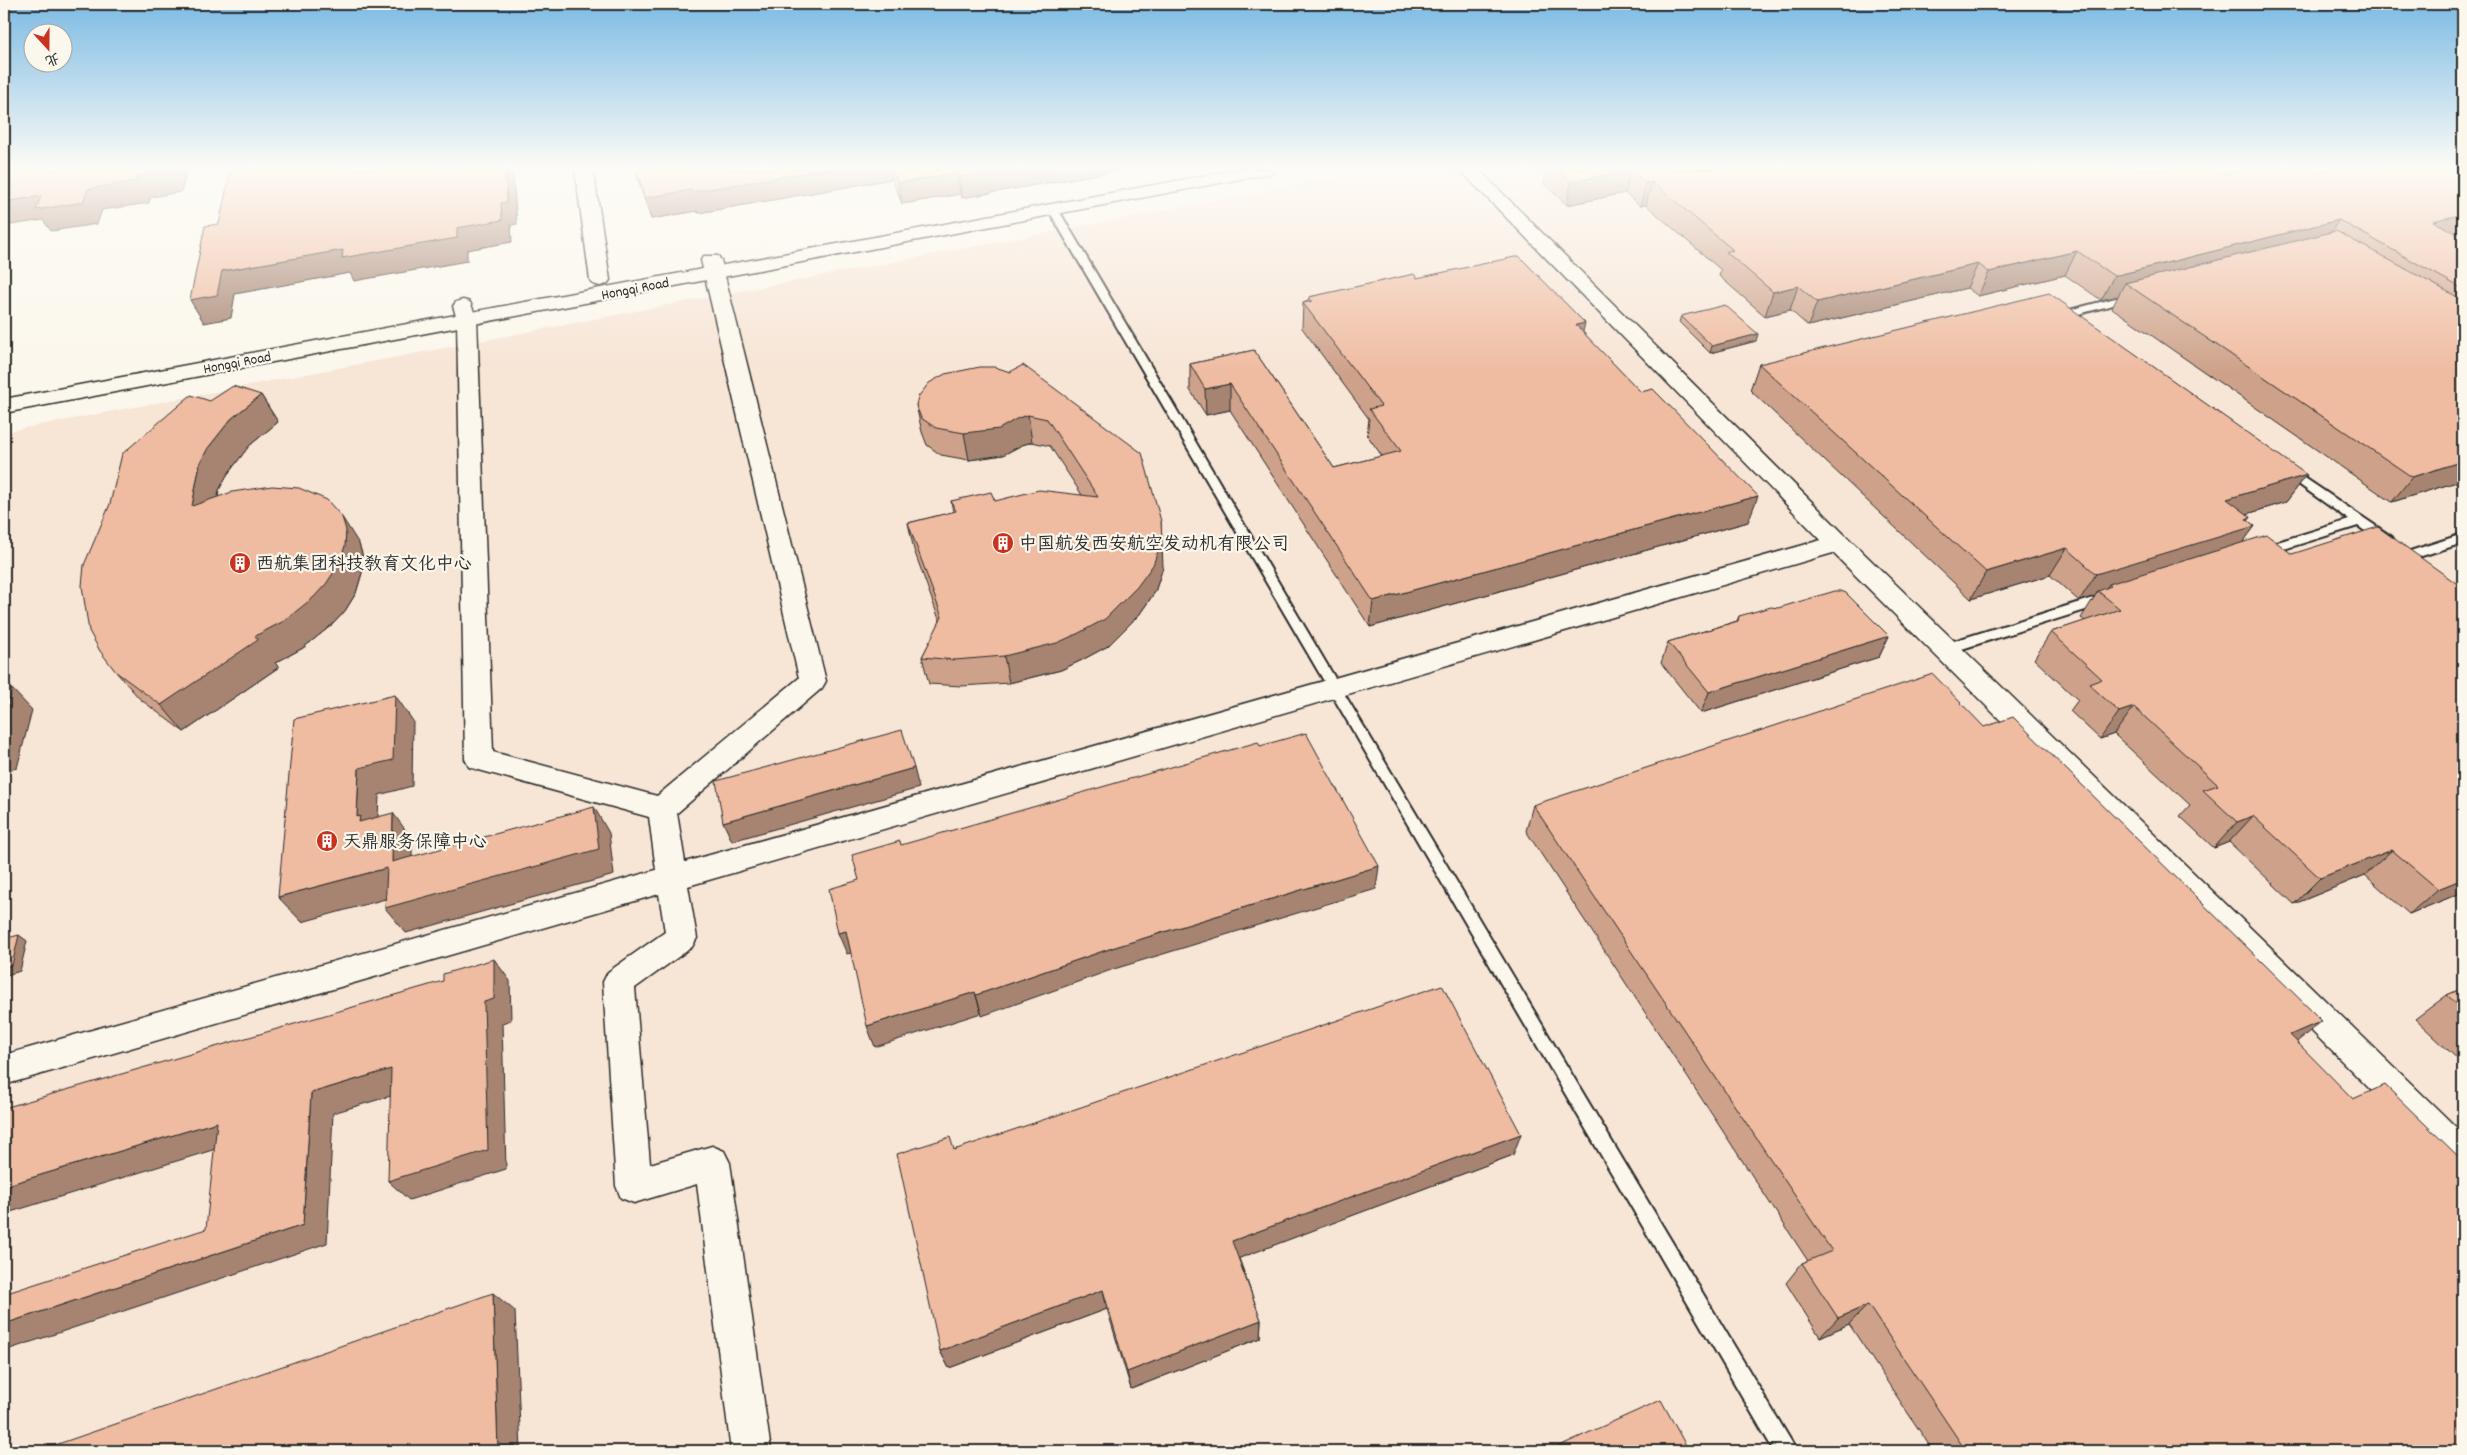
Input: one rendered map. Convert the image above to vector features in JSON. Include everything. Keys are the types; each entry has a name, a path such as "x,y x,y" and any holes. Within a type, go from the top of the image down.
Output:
{"street":[{"path":"594,237 600,280"},
{"name":"Hongqi Road","path":"4,391 465,312 859,237"},
{"name":"Hongqi Road","path":"4,406 465,312 600,280 713,266 887,237"},
{"path":"1535,237 1838,543 2463,1158"},
{"path":"662,809 813,681 713,266"},
{"path":"465,312 479,759 662,809"},
{"path":"4,1070 1838,543"},
{"path":"662,809 681,938 619,982 634,1186 712,1163 751,1451"}],"lane":[{"path":"1069,237 1334,689 1786,1451"},
{"path":"2082,325 2066,314 2151,292"},
{"path":"2278,463 2424,567"},
{"path":"2246,556 2359,521"},
{"path":"2402,551 2463,538"},
{"path":"1946,649 2124,594"}],"shaded area":[{"path":"1025,237 2463,237 2463,1451 4,1451 4,432"}],"building":[{"path":"203,237 457,237 342,258 343,250 222,271 217,295 190,300"},
{"path":"1717,237 2271,237 2114,276 2077,251 1989,272 1978,264 1817,302 1798,286 1773,292 1726,252 1733,250"},
{"path":"2312,237 2347,237 2463,300 2463,461 2412,477 2125,283"},
{"path":"2369,237 2463,237 2463,289"},
{"path":"1519,256 1585,323 1576,325 1641,392 1653,389 1758,496 1373,601 1230,384 1205,389 1190,364 1254,350 1334,468 1401,451 1369,409 1381,406 1303,303 1312,301 1309,297 1414,274 1417,278"},
{"path":"2049,293 2307,475 2227,499 2251,517 2246,519 2255,526 2096,574 2067,548 1986,572 1759,364"},
{"path":"1725,305 1758,334 1712,346 1681,316"},
{"name":"中国航发西安航空发动机有限公司","path":"1023,365 1142,453 1161,521 1162,540 1153,565 1137,587 1105,619 1079,633 1057,643 1004,656 955,660 922,657 942,617 908,523 956,511 951,501 991,492 995,501 1039,490 1098,497 1047,419 1028,415 1018,418 999,429 964,433 936,428 921,418 916,405 918,397 929,383 945,374 980,367 995,367 1010,372"},
{"name":"西航集团科技教育文化中心","path":"233,386 261,395 231,419 208,448 200,463 192,506 232,492 272,486 299,488 327,500 342,517 346,530 345,546 338,566 326,584 314,597 284,621 255,636 258,640 161,705 116,672 100,651 89,631 82,586 84,565 110,504 122,454 191,395 210,401"},
{"path":"2378,527 2463,588 2463,879 2438,889 2392,850 2320,878 2253,816 2237,822 2203,790 2218,785 2134,707 2119,712 2089,684 2102,679 2051,632 2120,609 2098,591 2111,586 2109,584 2267,535 2292,554"},
{"path":"1835,591 1846,593 1889,636 1709,692 1668,642 1738,621 1739,616 1771,607 1778,608"},
{"path":"1933,674 1984,727 2013,717 2322,1021 2290,1035 2353,1099 2385,1085 2463,1161 2463,1451 1966,1451 1868,1305 1838,1318 1802,1263 1832,1251 1533,805"},
{"path":"12,689 4,719 4,691"},
{"path":"395,695 393,760 359,768 357,817 360,816 359,822 393,813 392,862 594,807 599,849 385,908 387,868 278,897 294,719"},
{"path":"902,730 914,768 723,822 716,781"},
{"path":"1306,733 1379,866 1112,948 976,995 975,992 867,1026 846,931 838,933 829,889 859,880 852,855 900,841 901,845 1258,742 1260,746"},
{"path":"19,935 12,965 4,967 4,939"},
{"path":"494,959 494,999 484,1002 488,1150 388,1181 391,1069 311,1093 303,1225 4,1324 4,1294 206,1229 217,1122 4,1186 4,1108 443,981 443,974"},
{"path":"1442,985 1521,1134 1232,1241 1261,1320 1127,1372 1103,1290 940,1351 897,1154 950,1137 954,1150"},
{"path":"2463,988 2463,1010 2447,995"},
{"path":"493,1293 498,1451 38,1451"},
{"path":"1661,1400 1689,1451 1548,1451"}],"place":[{"name":"中国航发西安航空发动机有限公司","path":"1003,543"},
{"name":"西航集团科技教育文化中心","path":"240,563"},
{"name":"天鼎服务保障中心","path":"327,841"}]}
